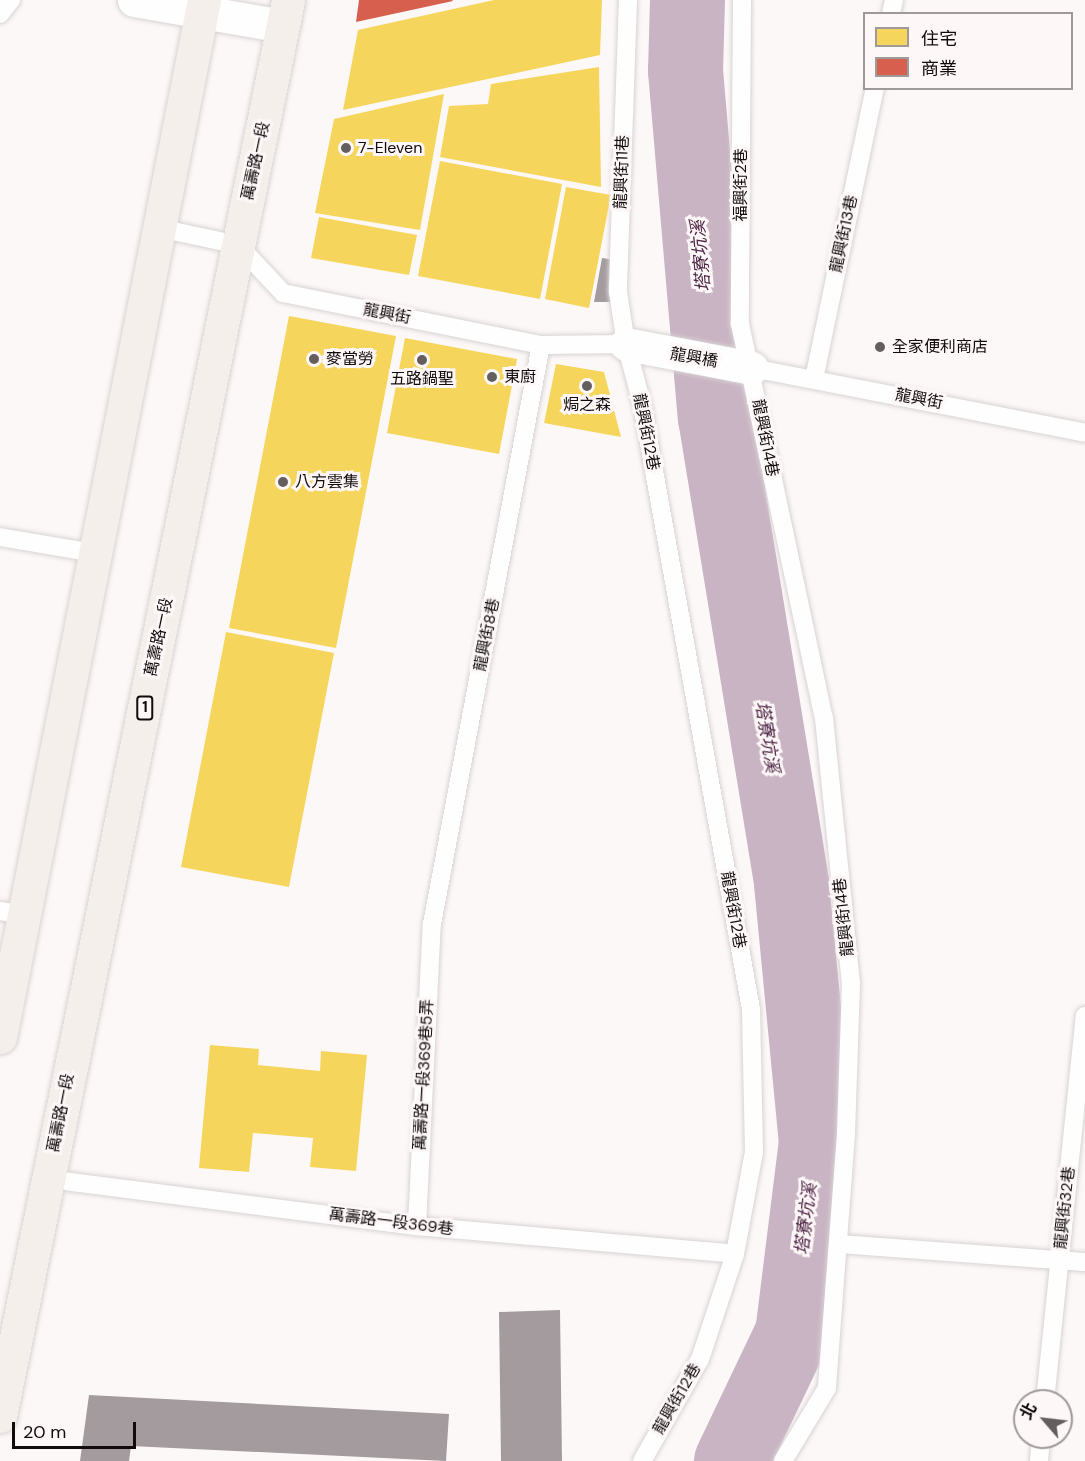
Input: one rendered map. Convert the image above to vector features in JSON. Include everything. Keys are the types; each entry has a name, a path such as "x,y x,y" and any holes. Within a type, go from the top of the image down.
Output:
{"main road":[{"path":"0,1037 12,913 95,554 203,6"},
{"name":"萬壽路一段","path":"0,1416 285,13"}],"street":[{"path":"134,0 285,13"},
{"name":"龍興橋","path":"631,346 752,368"}],"lane":[{"path":"0,14 11,0"},
{"name":"龍興街11巷","path":"628,0 618,292 631,346"},
{"name":"福興街2巷","path":"742,0 740,324 752,368"},
{"name":"龍興街13巷","path":"814,379 875,90"},
{"path":"159,228 238,245"},
{"name":"龍興街","path":"238,245 284,293 542,345 631,346"},
{"name":"龍興街8巷","path":"432,924 542,345"},
{"name":"龍興街12巷","path":"631,346 751,1009 754,1152 735,1254 700,1359 642,1461"},
{"name":"龍興街","path":"752,368 1085,434"},
{"name":"龍興街14巷","path":"752,368 824,718 851,983 846,1134 827,1388 783,1461"},
{"path":"0,537 95,554"},
{"name":"萬壽路一段369巷5弄","path":"417,1226 432,924"},
{"name":"龍興街32巷","path":"1046,1389 1085,1016"},
{"name":"萬壽路一段369巷","path":"48,1179 417,1226 735,1254"},
{"path":"838,1244 1085,1262"}],"building: 住宅":[{"path":"494,0 602,0 600,55 343,110 358,30"},
{"path":"599,67 601,187 440,157 449,106 488,104 491,84"},
{"path":"444,94 420,230 315,213 334,119"},
{"path":"440,161 562,184 540,299 418,276"},
{"path":"566,187 611,195 589,308 545,299"},
{"path":"319,217 417,235 409,275 311,258"},
{"path":"289,316 396,336 336,648 229,628"},
{"path":"405,338 517,359 499,454 387,433"},
{"path":"556,364 604,372 621,437 544,423"},
{"path":"226,632 334,653 289,887 181,867"},
{"path":"210,1045 259,1049 258,1065 320,1071 321,1051 367,1055 356,1171 310,1167 313,1138 253,1133 249,1172 199,1168"}],"building: 商業":[{"path":"359,0 452,0 453,1 356,22"}],"building: 其他":[{"path":"602,258 615,260 614,302 594,302"},
{"path":"560,1310 562,1461 501,1461 499,1312"},
{"path":"89,1395 449,1414 446,1461 131,1446 129,1461 80,1461"}],"waterway":[{"name":"塔寮坑溪","path":"687,0 685,70 715,417 791,883 816,1141 792,1333 731,1461"}],"place":[{"name":"7-Eleven","path":"346,148"},
{"name":"全家便利商店","path":"880,347"},
{"name":"麥當勞","path":"314,359"},
{"name":"五路鍋聖","path":"422,360"},
{"name":"東廚","path":"492,377"},
{"name":"焗之森","path":"587,386"},
{"name":"八方雲集","path":"283,482"}]}
